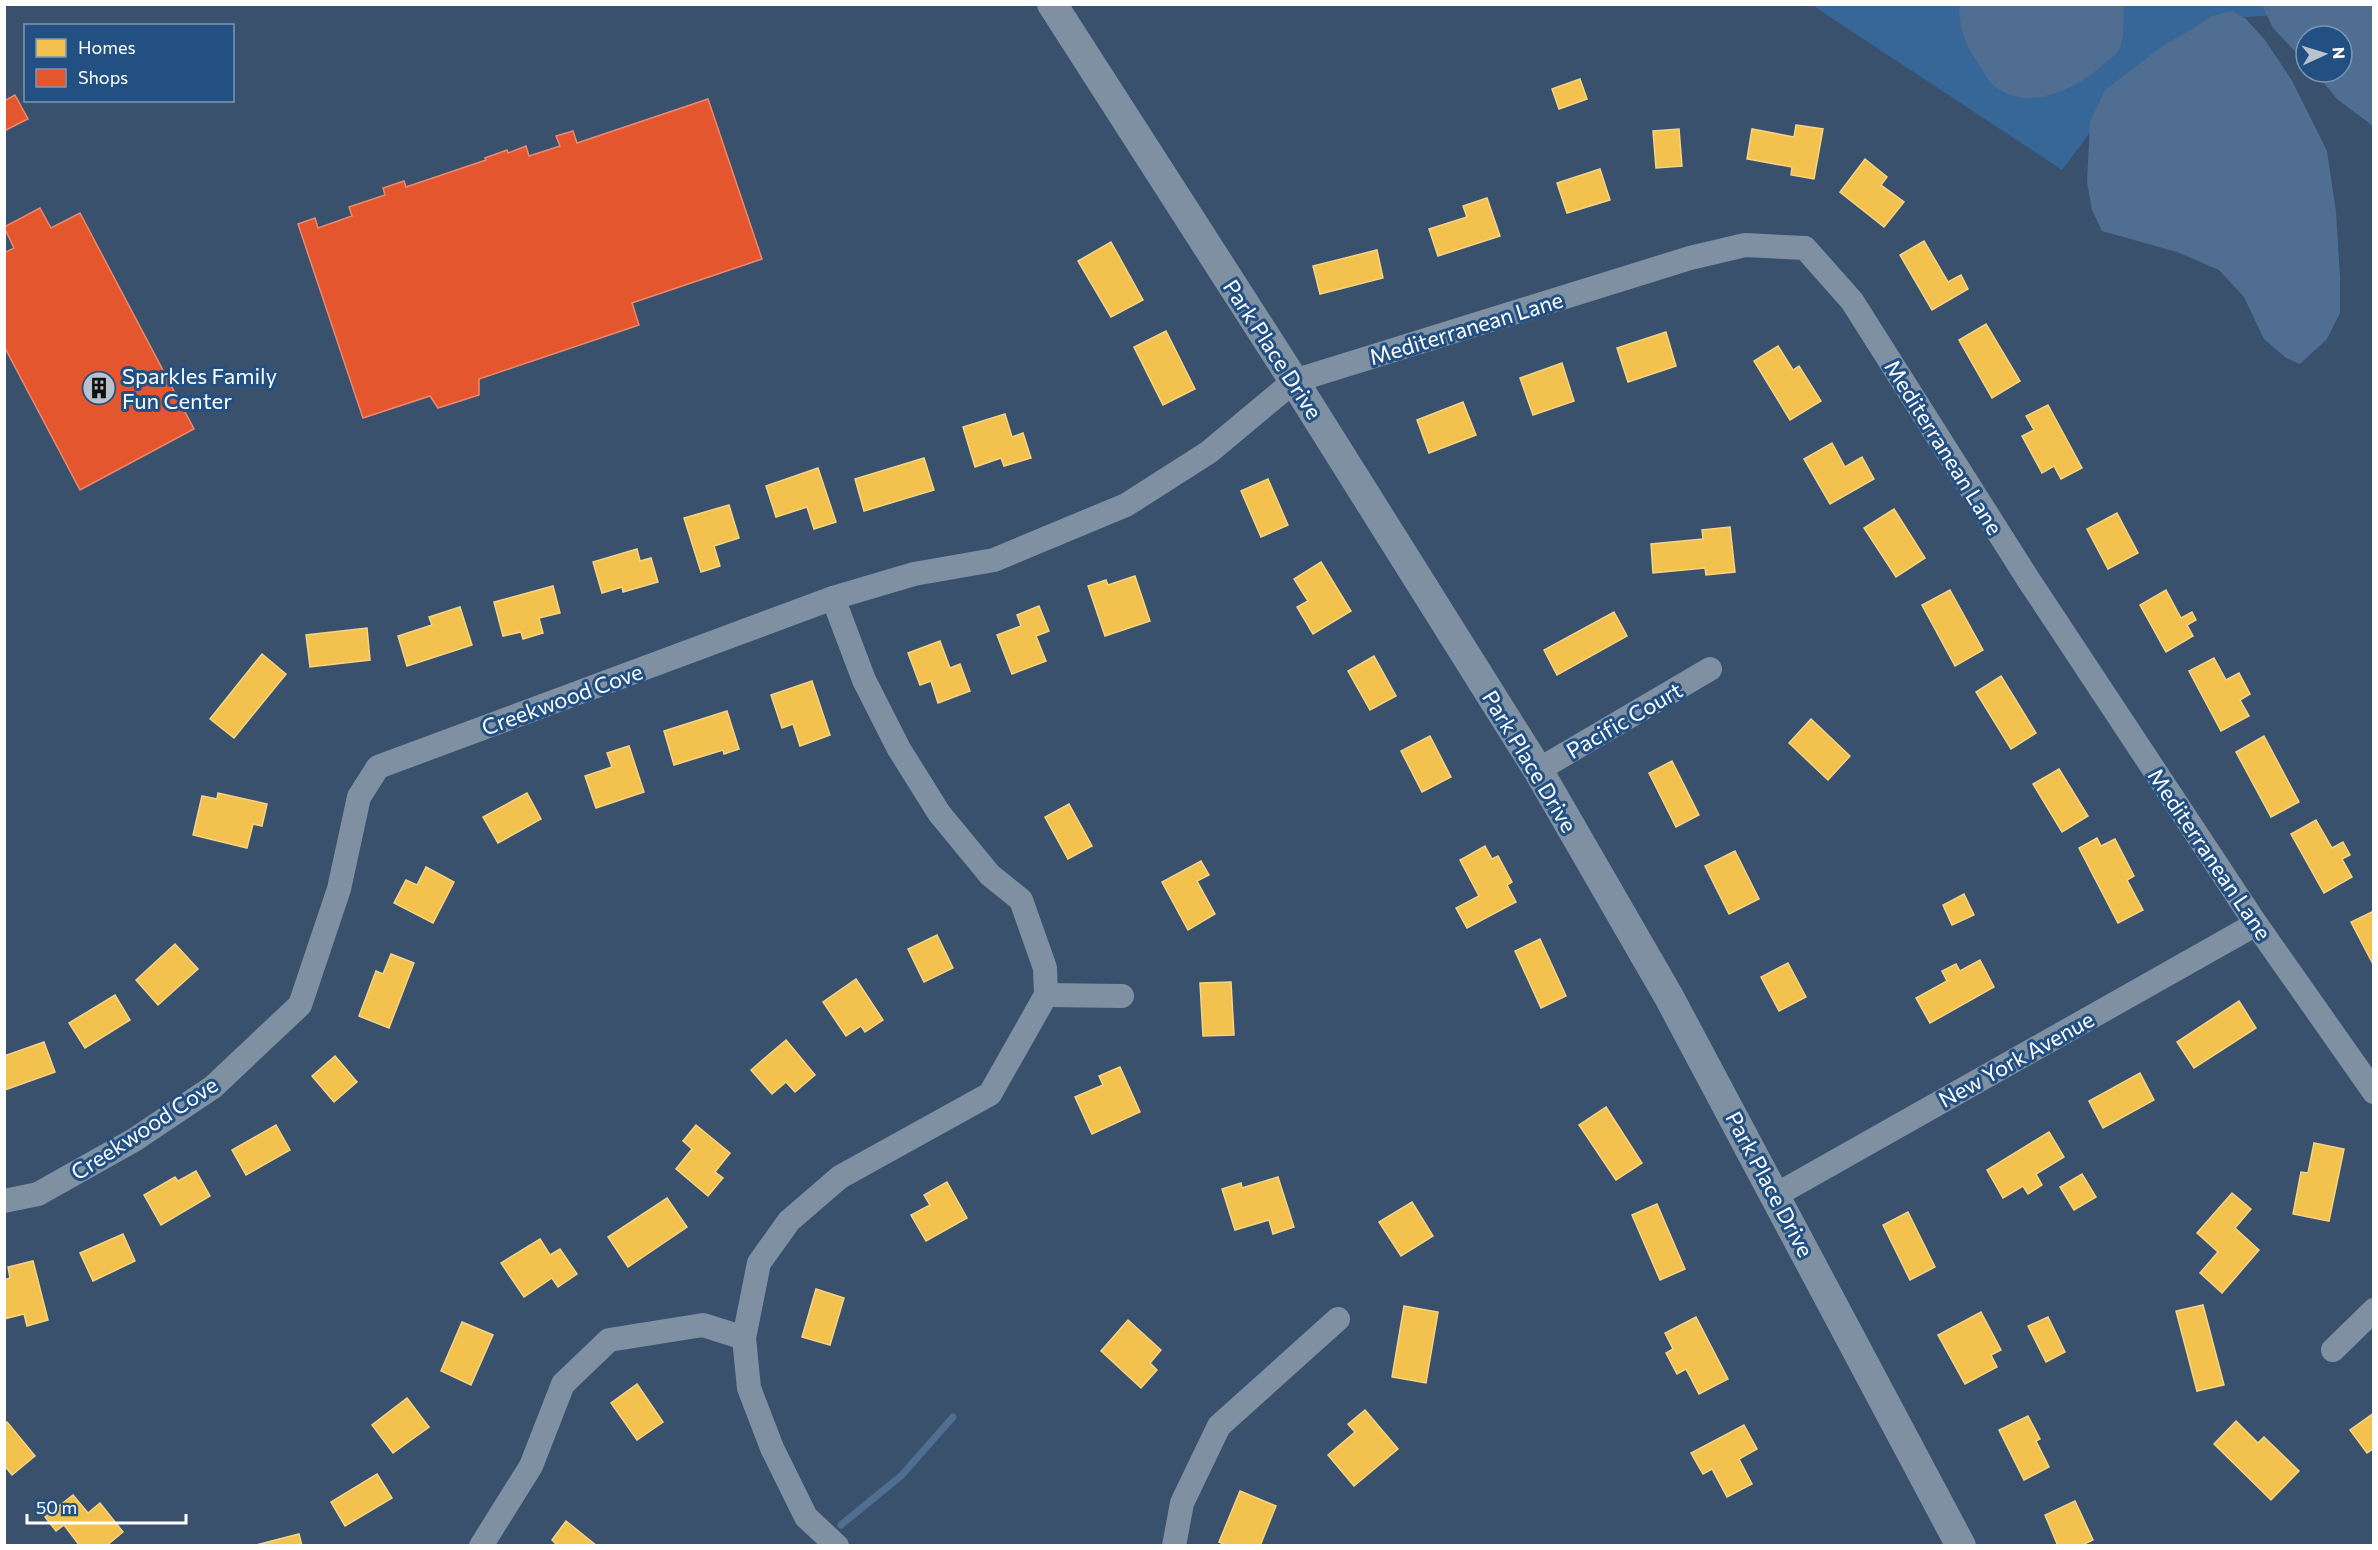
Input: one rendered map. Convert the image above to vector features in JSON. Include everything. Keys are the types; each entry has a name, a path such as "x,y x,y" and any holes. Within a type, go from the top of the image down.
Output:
{"street":[{"name":"Park Place Drive","path":"1052,4 1294,381 1538,770 1670,998 1961,1545"},
{"name":"Mediterranean Lane","path":"1294,381 1690,258 1745,245 1805,248 1852,301 2028,579 2256,924 2373,1092"},
{"name":"Creekwood Cove","path":"4,1201 38,1194 134,1140 213,1087 300,1005 339,889 359,797 378,767 833,598 914,574 993,560 1126,505 1209,452 1294,381"},
{"path":"833,598 864,680 899,749 939,813 990,875 1021,900 1045,968 1046,995 990,1094 840,1177 789,1221 759,1263 744,1338 749,1388 772,1448 806,1517 837,1545"},
{"name":"Pacific Court","path":"1538,770 1710,669"},
{"name":"New York Avenue","path":"1776,1195 2256,924"},
{"path":"1046,995 1122,996"},
{"path":"2334,1350 2373,1310"},
{"path":"1173,1545 1182,1503 1219,1426 1338,1318"},
{"path":"481,1545 531,1466 563,1384 609,1340 703,1325 744,1338"}],"shaded area":[{"path":"1812,5 2287,5 2275,15 2233,18 2139,67 2062,170"},
{"path":"1959,5 2123,5 2122,40 2115,55 2071,87 2043,97 2015,96 1997,88 1984,73 1965,40 1961,28"},
{"path":"2262,5 2373,5 2373,126 2337,99 2325,84 2354,84 2354,24 2294,24 2294,50 2273,28"},
{"path":"2232,11 2246,19 2265,40 2291,79 2327,151 2336,212 2340,313 2327,339 2300,364 2286,358 2264,339 2244,297 2219,270 2177,252 2102,231 2092,210 2087,182 2090,122 2105,90 2160,48 2213,16"}],"building: Homes":[{"path":"1580,79 1587,99 1559,109 1552,89"},
{"path":"1796,125 1823,129 1814,179 1791,175 1792,167 1747,159 1752,129 1794,137"},
{"path":"1679,129 1682,166 1656,168 1653,131"},
{"path":"1865,159 1887,177 1881,185 1904,202 1884,227 1840,192"},
{"path":"1600,169 1610,200 1567,213 1557,183"},
{"path":"1487,198 1500,236 1438,256 1429,229 1467,217 1463,206"},
{"path":"1924,241 1948,282 1961,275 1968,289 1932,310 1900,255"},
{"path":"1111,242 1143,300 1111,317 1078,261"},
{"path":"1377,250 1383,278 1320,294 1313,266"},
{"path":"1986,324 2020,381 1992,398 1959,340"},
{"path":"1166,331 1195,389 1163,405 1134,347"},
{"path":"1666,332 1676,366 1628,382 1617,348"},
{"path":"1778,346 1793,370 1799,366 1821,401 1790,420 1754,361"},
{"path":"1562,363 1574,401 1533,415 1520,378"},
{"path":"1463,402 1476,435 1429,453 1417,420"},
{"path":"2048,405 2082,468 2061,479 2054,466 2042,473 2022,436 2034,430 2026,416"},
{"path":"1005,414 1012,437 1023,433 1031,458 1004,466 1001,458 975,467 963,427"},
{"path":"1832,443 1845,467 1862,457 1874,479 1830,504 1804,459"},
{"path":"924,458 934,490 864,511 855,479"},
{"path":"818,468 836,522 814,529 807,507 776,517 766,486"},
{"path":"1268,479 1288,525 1261,537 1241,491"},
{"path":"729,505 739,538 714,546 720,566 701,572 684,518"},
{"path":"1894,509 1925,558 1896,577 1864,528"},
{"path":"2117,513 2138,553 2108,569 2087,529"},
{"path":"1730,527 1735,572 1706,575 1705,568 1653,573 1651,544 1703,539 1702,530"},
{"path":"637,549 640,561 651,558 658,582 623,592 622,587 602,593 593,562"},
{"path":"1321,562 1351,611 1313,634 1297,607 1308,601 1294,579"},
{"path":"1135,576 1150,621 1105,636 1088,586 1106,580 1108,585"},
{"path":"553,586 560,613 539,618 543,633 523,639 521,632 503,636 494,602"},
{"path":"1950,590 1983,650 1955,666 1922,605"},
{"path":"2166,590 2181,618 2192,612 2196,620 2187,625 2193,636 2166,652 2140,605"},
{"path":"1039,606 1049,631 1036,636 1046,661 1012,674 997,635 1021,626 1017,615"},
{"path":"460,607 472,645 407,666 398,636 432,625 429,617"},
{"path":"1614,612 1627,636 1557,675 1544,650"},
{"path":"367,628 370,660 310,667 306,635"},
{"path":"940,641 950,668 960,664 970,691 938,703 931,681 920,685 908,653"},
{"path":"262,654 286,674 234,738 210,719"},
{"path":"1374,656 1396,696 1370,710 1348,671"},
{"path":"2214,658 2226,680 2239,673 2250,694 2240,700 2249,716 2221,731 2189,671"},
{"path":"2001,676 2036,733 2011,749 1976,692"},
{"path":"812,681 830,735 800,746 793,724 782,728 771,695"},
{"path":"727,711 739,749 724,754 723,750 674,765 664,731"},
{"path":"1811,719 1850,756 1828,780 1789,743"},
{"path":"1430,736 1451,777 1422,792 1401,751"},
{"path":"2264,736 2299,802 2271,817 2236,752"},
{"path":"629,746 644,792 596,808 585,776 612,767 607,753"},
{"path":"1672,761 1699,815 1676,827 1649,773"},
{"path":"2059,769 2088,816 2062,832 2033,784"},
{"path":"218,793 267,804 262,826 253,824 247,848 193,835 202,796 217,799"},
{"path":"527,793 541,819 498,843 483,817"},
{"path":"1069,804 1092,846 1068,859 1045,817"},
{"path":"2316,820 2332,848 2343,842 2350,855 2342,859 2352,877 2324,893 2291,834"},
{"path":"2097,838 2101,846 2115,839 2134,876 2127,880 2143,910 2118,923 2079,848"},
{"path":"1485,846 1492,859 1498,856 1512,882 1507,885 1516,902 1467,928 1456,908 1479,896 1460,860"},
{"path":"1735,851 1759,899 1729,914 1705,866"},
{"path":"1201,861 1209,875 1197,881 1215,914 1188,930 1162,882"},
{"path":"426,867 454,882 433,923 394,903 406,880 417,885"},
{"path":"1964,894 1974,915 1952,925 1943,905"},
{"path":"2374,911 2374,966 2351,922"},
{"path":"937,935 953,968 924,982 908,949"},
{"path":"1540,939 1566,996 1541,1008 1515,951"},
{"path":"175,944 198,969 158,1005 136,980"},
{"path":"391,954 414,963 389,1028 359,1016 376,971 383,974"},
{"path":"1980,960 1994,987 1930,1023 1916,998 1947,981 1942,971 1956,964 1960,971"},
{"path":"1788,963 1806,997 1779,1011 1761,977"},
{"path":"856,979 883,1020 865,1032 861,1026 846,1036 823,1002"},
{"path":"1231,982 1234,1035 1203,1036 1200,983"},
{"path":"115,995 130,1020 85,1048 69,1023"},
{"path":"2239,1001 2256,1028 2194,1068 2177,1042"},
{"path":"786,1040 815,1075 795,1092 786,1082 772,1094 751,1070"},
{"path":"44,1042 55,1072 5,1090 4,1056"},
{"path":"335,1056 357,1082 334,1102 312,1076"},
{"path":"1120,1067 1140,1112 1092,1134 1075,1097 1103,1085 1099,1076"},
{"path":"2140,1073 2154,1100 2103,1128 2089,1101"},
{"path":"1606,1107 1642,1163 1616,1180 1579,1125"},
{"path":"276,1125 290,1150 246,1175 232,1150"},
{"path":"696,1125 730,1153 715,1172 723,1178 708,1196 676,1169 692,1149 683,1141"},
{"path":"2049,1132 2064,1157 2036,1174 2042,1185 2028,1194 2023,1186 2003,1198 1987,1170"},
{"path":"2314,1143 2344,1149 2329,1221 2293,1214 2301,1172 2308,1173"},
{"path":"196,1171 210,1196 161,1225 144,1195 175,1177 178,1181"},
{"path":"2082,1174 2096,1197 2074,1210 2060,1187"},
{"path":"1278,1177 1294,1227 1273,1234 1269,1220 1235,1230 1222,1189 1241,1183 1242,1188"},
{"path":"947,1182 967,1218 926,1241 911,1215 930,1205 924,1195"},
{"path":"2232,1193 2251,1209 2235,1228 2259,1250 2222,1293 2200,1273 2218,1252 2197,1233"},
{"path":"667,1198 687,1227 628,1267 608,1237"},
{"path":"1412,1202 1433,1236 1401,1256 1379,1222"},
{"path":"1657,1204 1685,1269 1660,1280 1632,1215"},
{"path":"1908,1212 1935,1267 1910,1280 1883,1225"},
{"path":"123,1234 135,1261 93,1281 80,1253"},
{"path":"540,1239 550,1255 560,1249 577,1274 558,1287 552,1278 524,1297 501,1263"},
{"path":"33,1261 48,1320 27,1326 24,1314 4,1319 4,1280 10,1278 8,1267"},
{"path":"816,1289 844,1298 830,1345 802,1337"},
{"path":"2203,1305 2224,1385 2197,1391 2176,1311"},
{"path":"1404,1306 1438,1312 1426,1383 1392,1377"},
{"path":"1981,1312 2001,1350 1991,1355 1997,1367 1965,1384 1938,1335"},
{"path":"1696,1317 1728,1379 1699,1394 1686,1369 1677,1374 1666,1353 1673,1349 1665,1333"},
{"path":"2048,1317 2065,1352 2046,1362 2028,1326"},
{"path":"1128,1320 1161,1350 1150,1363 1157,1370 1141,1388 1101,1351"},
{"path":"462,1322 493,1335 471,1385 441,1371"},
{"path":"637,1384 663,1422 637,1440 611,1403"},
{"path":"407,1398 429,1427 393,1453 372,1425"},
{"path":"1365,1410 1398,1449 1354,1486 1328,1455 1355,1432 1348,1424"},
{"path":"2374,1413 2374,1448 2367,1453 2350,1430"},
{"path":"2028,1416 2040,1439 2036,1441 2049,1467 2024,1480 1999,1430"},
{"path":"2236,1421 2258,1443 2264,1437 2299,1471 2271,1500 2214,1444"},
{"path":"7,1422 35,1456 12,1475 4,1465 4,1424"},
{"path":"1744,1425 1757,1449 1739,1459 1752,1484 1727,1497 1712,1469 1703,1474 1691,1453"},
{"path":"377,1474 392,1498 345,1526 331,1502"},
{"path":"1240,1491 1276,1506 1260,1546 1229,1546 1219,1542"},
{"path":"73,1495 88,1513 100,1503 123,1532 106,1546 80,1546 64,1525 56,1531 45,1517"},
{"path":"2075,1501 2093,1540 2080,1546 2058,1546 2045,1515"},
{"path":"566,1521 597,1546 555,1546 552,1540"},
{"path":"299,1534 302,1546 252,1546"}],"building: Shops":[{"path":"15,95 28,119 4,131 4,101"},
{"path":"708,99 762,259 632,303 639,325 479,379 479,395 438,408 430,396 363,418 298,224 315,218 318,228 352,216 349,207 385,195 383,188 404,181 406,187 486,160 485,158 507,150 508,153 526,146 529,156 560,146 556,136 573,131 577,143"},
{"name":"Sparkles Family Fun Center","path":"40,208 51,228 80,213 194,429 80,490 4,346 4,253 14,248 4,227"}],"waterway":[{"path":"841,1525 902,1475 953,1417"}],"place":[{"name":"Sparkles Family Fun Center","path":"99,388"}]}
